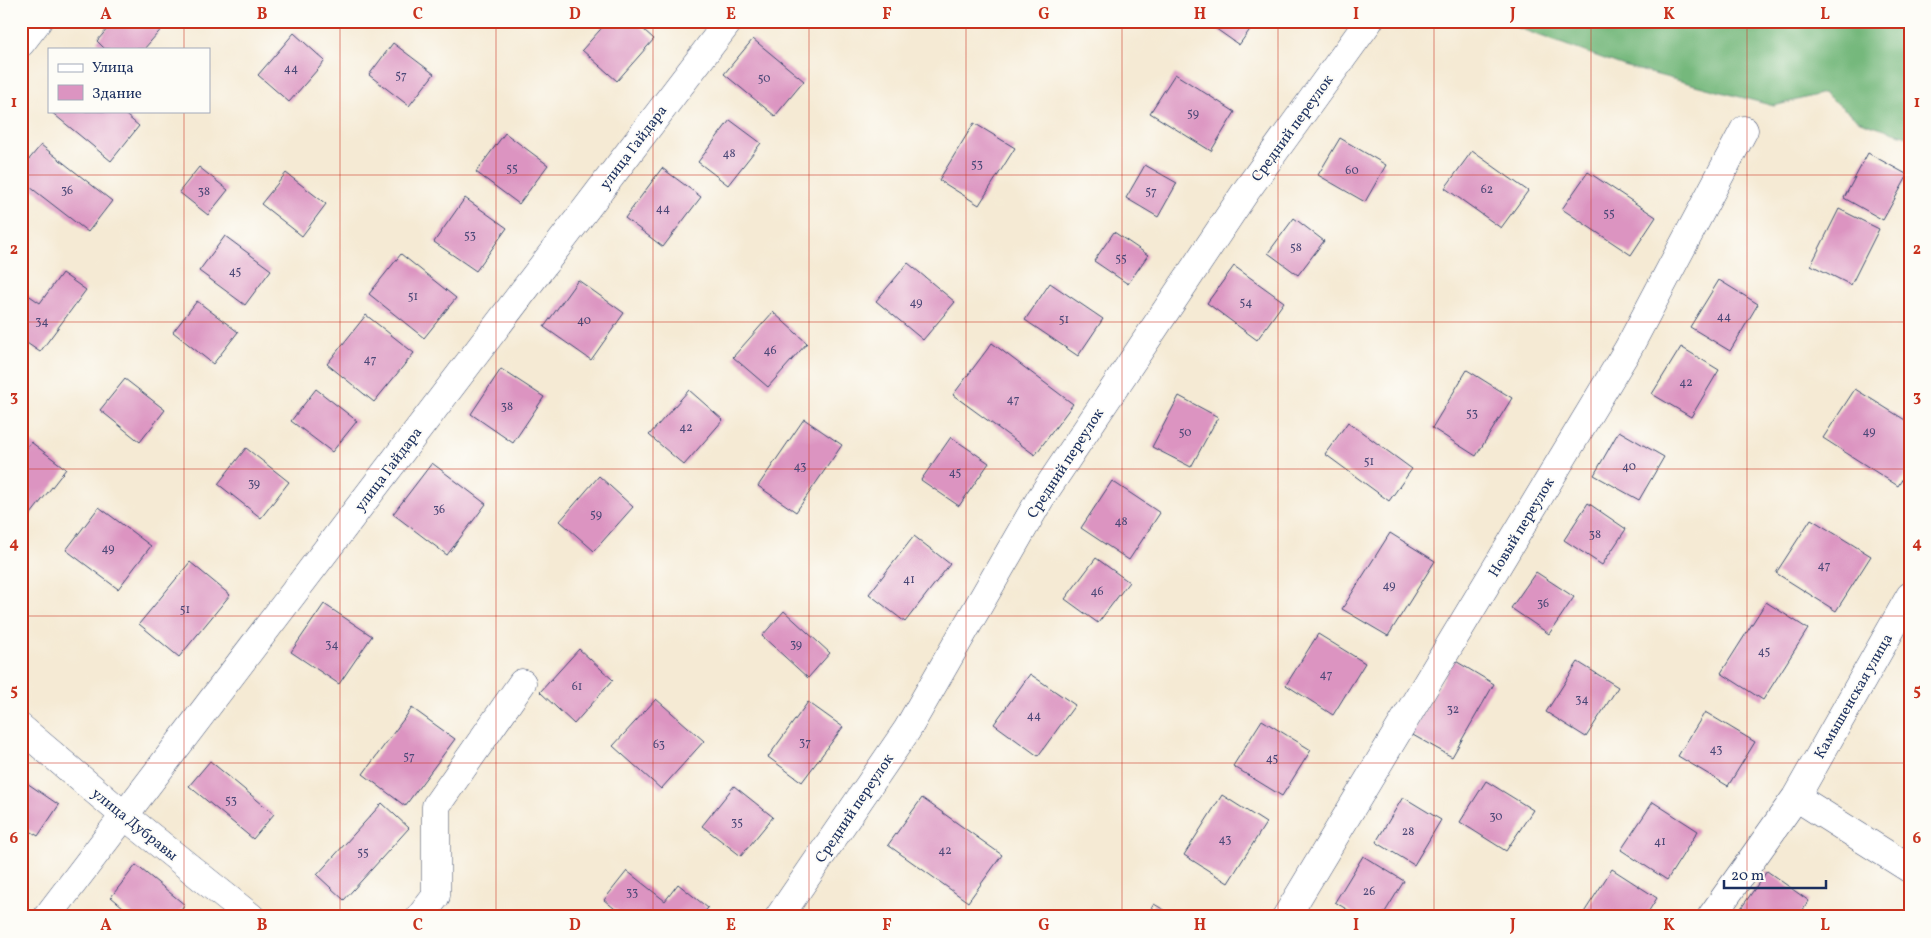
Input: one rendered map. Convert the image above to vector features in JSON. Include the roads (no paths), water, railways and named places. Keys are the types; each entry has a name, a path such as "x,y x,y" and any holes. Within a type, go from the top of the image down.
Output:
{"street":[{"path":"21,43 38,21"},
{"name":"улица Гайдара","path":"47,917 729,21"},
{"name":"Средний переулок","path":"779,917 907,730 1040,499 1246,191 1369,21"},
{"name":"Новый переулок","path":"1286,917 1628,349 1744,130"},
{"name":"Камышенская улица","path":"1711,917 1796,796 1910,596"},
{"path":"420,917 436,896 436,806 522,683"},
{"name":"улица Дубравы","path":"21,728 125,816 251,917"},
{"path":"1796,796 1910,869"}]}
